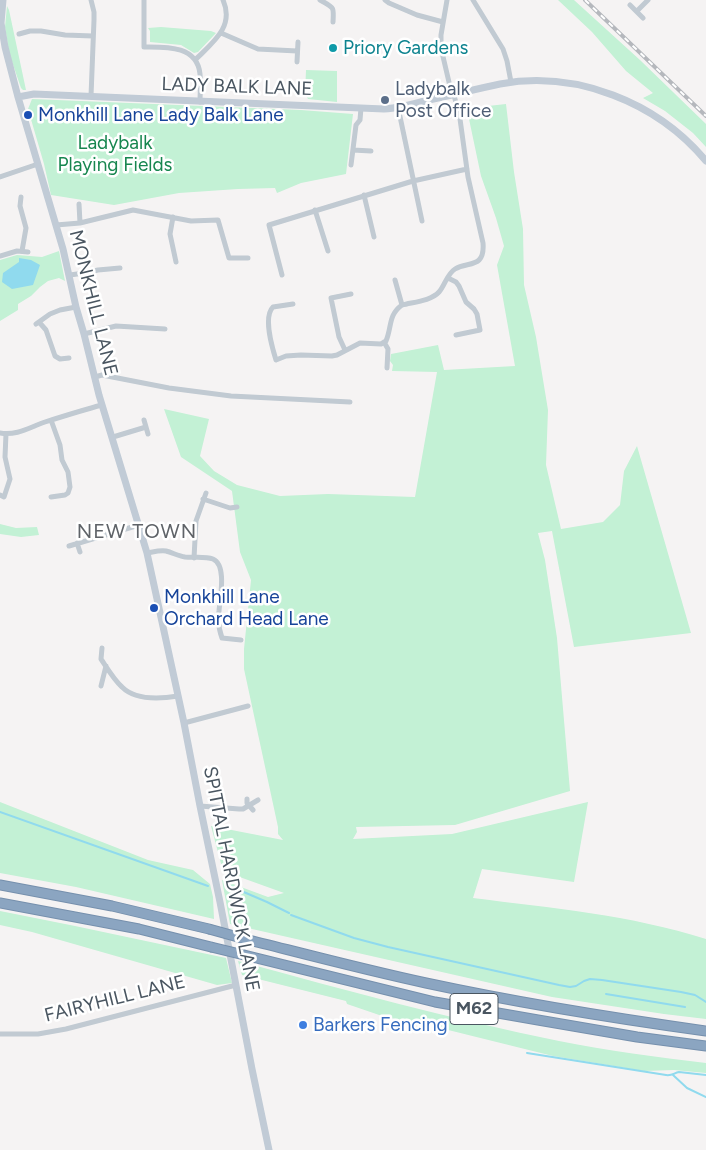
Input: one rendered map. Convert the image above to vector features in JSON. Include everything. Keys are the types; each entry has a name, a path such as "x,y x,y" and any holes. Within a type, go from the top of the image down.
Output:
{"highway":[{"name":"M62","path":"0,885 112,906 424,983 534,1005 706,1031"},
{"name":"M62","path":"0,903 139,929 435,1002 583,1028 706,1046"}],"street":[{"name":"MONKHILL LANE","path":"3,0 2,39 70,275 76,307 102,405 147,552 160,614"},
{"path":"91,0 94,12 91,96"},
{"path":"144,0 144,47 182,50 195,60 200,74 200,102"},
{"path":"195,60 215,41 224,27 226,6 223,0"},
{"path":"320,0 333,8 333,22"},
{"path":"385,0 416,15 443,22"},
{"path":"293,304 273,307 269,311 272,348 276,360 286,356 337,355 360,343 381,344 384,342 387,339 395,311 402,305 431,298 437,294 452,272 458,268 472,265 481,258 483,248 467,170 460,118 441,48 447,0"},
{"path":"472,0 496,35 503,49 512,82"},
{"path":"637,11 648,0"},
{"path":"630,5 643,18"},
{"path":"19,34 41,31 65,35 93,36"},
{"path":"221,33 258,49 297,51"},
{"path":"297,62 298,42"},
{"name":"LADY BALK LANE","path":"18,97 34,94 384,109 512,82 530,81 571,84 598,90 644,109 685,138 706,161"},
{"path":"398,107 422,222"},
{"path":"351,165 356,125 360,120 361,108"},
{"path":"353,150 371,152"},
{"path":"0,177 38,164"},
{"path":"282,275 269,225 413,181 467,170"},
{"path":"364,195 374,238"},
{"path":"0,256 16,251 25,252 26,228 20,206 21,197"},
{"path":"79,204 80,223"},
{"path":"56,225 80,223 133,210 191,221 218,220 229,258 248,258"},
{"path":"315,210 328,251"},
{"path":"173,217 170,234 176,262"},
{"path":"70,275 120,268"},
{"path":"448,278 456,282 466,302 474,309 477,314 480,330 456,335"},
{"path":"395,280 402,305"},
{"path":"345,350 339,338 331,298 352,294"},
{"path":"69,358 60,359 55,356 46,330 37,323 50,314 76,307"},
{"path":"84,334 116,326 165,329"},
{"path":"384,342 388,349 387,368"},
{"path":"95,377 102,375 169,388 230,396 350,402"},
{"path":"0,495 4,497 10,479 5,457 3,433 19,432 50,420 102,405"},
{"path":"50,420 60,446 62,460 68,472 70,487 68,493 52,497"},
{"path":"144,420 148,434"},
{"path":"113,437 146,427"},
{"path":"194,558 196,521 206,493"},
{"path":"203,499 230,508 237,507"},
{"path":"70,546 139,525"},
{"path":"77,543 80,552"},
{"path":"147,552 160,551 185,557 211,558 214,560 220,566 222,578 219,613 221,640 241,640"},
{"name":"SPITTAL HARDWICK LANE","path":"160,614 184,722 269,1150"},
{"path":"102,648 101,659 121,687 130,693 155,698 178,696"},
{"path":"101,686 106,666"},
{"path":"184,722 248,706"},
{"path":"247,799 248,806 253,810"},
{"path":"200,806 243,809 258,800"},
{"name":"FAIRYHILL LANE","path":"0,1034 38,1034 236,985"}],"green space":[{"path":"558,0 574,0 706,124 706,147 693,133 665,111 643,98 653,93 626,71 592,32"},
{"path":"7,6 26,90 21,88 9,53 5,27"},
{"path":"161,27 216,33 198,52 194,53 181,45 150,42 150,31 148,28"},
{"path":"306,70 337,71 337,102 308,99 305,94"},
{"name":"Ladybalk Playing Fields","path":"32,99 301,110 353,114 346,174 301,183 277,193 275,188 179,193 114,205 51,195 28,109"},
{"path":"506,104 523,229 524,285 536,337 548,410 546,465 561,529 603,522 620,505 624,471 637,446 691,633 574,647 552,531 538,533 545,560 557,638 570,791 455,825 356,827 357,832 353,839 452,834 588,802 574,882 482,869 473,898 620,918 706,939 706,1019 552,997 230,924 222,880 268,897 284,893 223,871 211,826 283,840 278,834 244,669 244,649 251,580 240,552 232,491 181,457 164,409 209,419 200,456 214,471 237,485 280,496 328,494 415,497 437,372 392,371 391,354 438,345 444,370 515,366 497,265 504,246 481,176 469,119 488,106"},
{"path":"59,251 65,281 59,278 48,281 31,296 18,304 18,310 0,321 0,260 17,255 42,257"},
{"path":"0,524 16,528 37,527 39,535 21,537 0,534"},
{"path":"0,802 148,860 193,870 210,884 213,897 214,919 76,887 0,873"},
{"path":"0,911 226,958 232,983 217,985 32,932 0,925"},
{"path":"238,961 398,1004 559,1041 706,1063 706,1073 674,1070 644,1071 553,1056 424,1024 385,1017 347,1004 346,1001 242,975"}],"water":[{"path":"19,258 31,260 40,265 33,285 12,289 2,282 3,273 19,262"}],"waterway":[{"path":"0,812 208,886"},
{"path":"225,884 289,913"},
{"path":"291,915 354,938 388,947 559,985 570,987 590,979 602,980 681,992 695,995 706,1002"},
{"path":"606,994 685,1007"},
{"path":"527,1053 666,1075 679,1072 706,1075"},
{"path":"673,1075 687,1088 706,1097"}],"railway":[{"path":"585,0 706,116"}],"place":[{"name":"Priory Gardens","path":"333,48"},
{"name":"Ladybalk Post Office","path":"385,100"},
{"name":"Monkhill Lane Lady Balk Lane","path":"28,115"},
{"name":"Monkhill Lane Orchard Head Lane","path":"154,608"},
{"name":"Barkers Fencing","path":"303,1025"}],"district":[{"name":"NEW TOWN","path":"137,532"}]}
